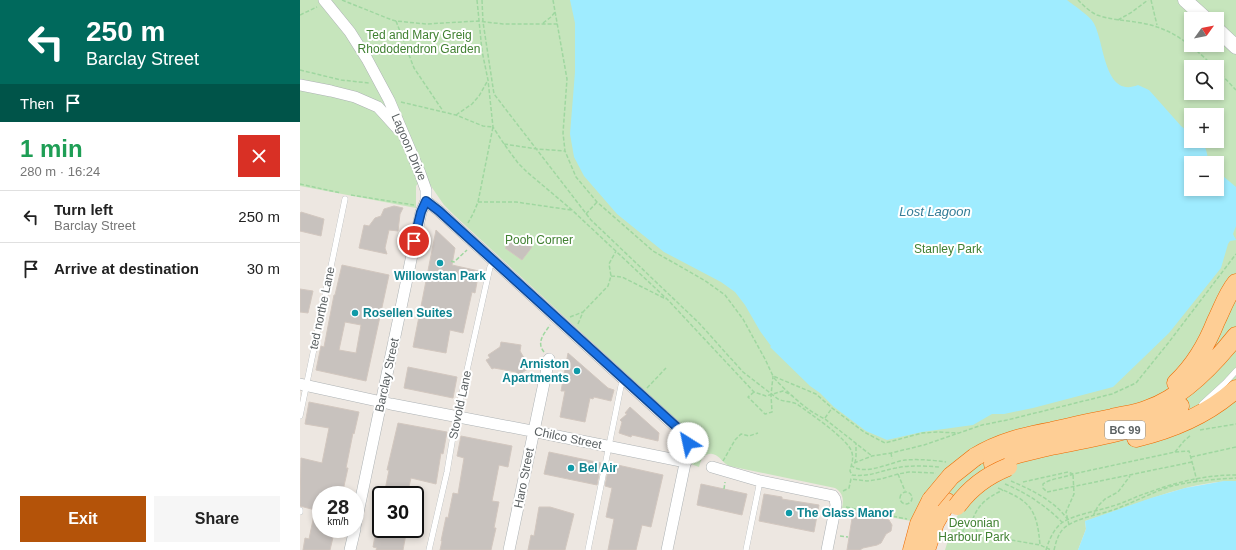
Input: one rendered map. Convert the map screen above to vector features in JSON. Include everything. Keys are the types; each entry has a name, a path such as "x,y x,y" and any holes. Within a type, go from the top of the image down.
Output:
{"highway":[{"path":"1118,417 1162,394 1185,374 1207,341 1228,295 1236,283"},
{"name":"BC 99","path":"926,550 951,476 975,457 992,448 1015,439 1118,417 1148,409 1175,395 1204,370 1236,336"},
{"name":"BC 99","path":"912,550 917,530 940,505 979,472 1003,470 1018,454 1129,429 1153,421 1175,410 1196,395 1236,356"},
{"path":"1003,470 1028,461 1171,429 1210,409 1236,389"},
{"path":"938,550 946,524 940,505"}],"street":[{"path":"1185,0 1198,12"},
{"name":"Lagoon Drive","path":"322,2 350,32 377,83 389,100 426,190 421,204"},
{"path":"1224,36 1236,47"},
{"path":"300,85 355,97 369,98 376,96 379,93 377,83"},
{"path":"355,97 378,108 403,134"},
{"path":"421,204 439,211 686,436 688,443 686,462 667,550"},
{"name":"Barclay Street","path":"364,486 421,212 421,204"},
{"name":"Haro Street","path":"509,550 549,359"},
{"name":"Chilco Street","path":"303,385 381,402 686,462"},
{"path":"712,467 760,481 829,494 834,497 836,505 827,550"},
{"name":"Barclay Street","path":"350,550 353,538"}],"lane":[{"name":"ted northe Lane","path":"300,416 303,385 345,200"},
{"name":"Stovold Lane","path":"429,550 490,267 494,261"},
{"path":"1196,408 1225,383 1236,371"},
{"path":"588,550 608,447 621,386 624,380"},
{"path":"1138,437 1161,428 1183,416"},
{"path":"746,550 760,481"}],"path":[{"path":"342,0 396,21 426,24 478,21 504,24 557,24"},
{"path":"466,226 474,214 478,202 494,127 488,80 482,51 477,0"},
{"path":"482,0 483,22 494,94 586,214 699,323 742,372 771,395 782,401 797,404 836,433 851,448 853,458 850,471 852,474 872,475 905,467 942,468"},
{"path":"552,0 567,79 563,133 565,151 576,178 597,202 653,251 704,280 725,295 743,319 765,359 772,376 793,396 872,456"},
{"path":"1078,0 1096,14 1118,20 1139,22 1157,26 1170,32 1206,60"},
{"path":"1118,20 1148,0"},
{"path":"1151,0 1157,26"},
{"path":"300,15 316,8 322,2"},
{"path":"542,23 551,17 555,12"},
{"path":"396,21 414,68 443,111"},
{"path":"300,70 341,80 377,83"},
{"path":"1224,77 1236,90"},
{"path":"456,115 472,104 479,96 488,80"},
{"path":"395,101 443,111 484,126 494,127"},
{"path":"494,127 518,163 572,210 668,300 754,392 766,396 783,391 793,396"},
{"path":"504,144 537,149 565,151"},
{"path":"300,184 347,194 421,204"},
{"path":"478,202 516,202 572,210"},
{"path":"586,214 597,202"},
{"path":"451,262 454,262 468,249"},
{"path":"577,327 583,312 608,286 611,276 609,264 616,251"},
{"path":"856,443 856,456 854,463 872,456 891,454 924,445 982,424 1007,420 1112,394 1136,383 1236,254"},
{"path":"611,276 622,277 668,300"},
{"path":"568,319 572,315 583,312"},
{"path":"540,347 542,338 552,323"},
{"path":"646,390 666,368"},
{"path":"754,392 748,397 766,414 770,413 773,410 771,395 772,376"},
{"path":"772,376 816,394 864,432 885,443 922,434 937,432 958,433"},
{"path":"825,419 832,408"},
{"path":"1196,430 1202,431 1236,424"},
{"path":"723,461 735,440 741,434 749,436 758,433"},
{"path":"703,441 703,453"},
{"path":"1191,457 1236,447"},
{"path":"1192,462 1047,492 1044,491 1043,486 1046,482 1074,474 1175,452 1189,451 1191,457 1197,482"},
{"path":"891,454 892,459"},
{"path":"851,465 854,468 868,470 905,460 946,462"},
{"path":"1003,470 1062,512 1068,520"},
{"path":"849,488 851,479 867,481 910,472 940,473"},
{"path":"1023,482 1068,472 1074,474"},
{"path":"898,474 905,491 911,494 912,497 911,502 906,504 902,503 899,499 900,495 905,491"},
{"path":"1069,525 1066,512 1074,494 1074,474"},
{"path":"1093,516 1098,506 1105,499 1118,492 1131,475"},
{"path":"1046,549 1057,528 1068,520 1119,504 1168,485 1196,478 1236,475"},
{"path":"1054,550 1056,540 1062,531 1069,525 1078,521 1120,507 1174,486 1236,478"},
{"path":"724,489 726,482"},
{"path":"1011,486 1044,506 1063,523"},
{"path":"996,487 1019,498 1033,511 1038,526 1040,545"},
{"path":"971,525 975,512 979,507 991,496 1003,490"},
{"path":"846,507 903,519"},
{"path":"971,525 975,528 976,534 974,538 970,539 964,536 963,529 966,526 971,525"},
{"path":"976,534 1040,545 1051,550"},
{"path":"840,536 848,537"}],"green space":[{"name":"Stanley Park","path":"300,0 1236,0 1236,481 1216,482 1178,490 1085,521 1086,529 1078,550 945,550 953,524 960,511 923,497 911,521 842,508 842,496 835,488 729,466 713,454 706,455 701,460 699,467 691,464 695,444 690,432 455,216 444,205 424,176 416,186 416,208 300,186"}],"water":[{"name":"Lost Lagoon","path":"570,0 1067,0 1093,22 1097,30 1107,66 1118,84 1127,87 1138,85 1149,90 1184,128 1184,148 1205,148 1207,156 1184,156 1184,196 1224,196 1224,177 1236,187 1236,226 1233,234 1236,240 1230,241 1221,268 1169,333 1113,387 1033,408 1004,414 992,414 973,425 922,432 887,440 866,431 834,407 820,393 810,386 770,347 771,346 760,331 745,305 735,292 721,282 664,252 617,214 584,176 574,157 570,134 575,72 575,23"},
{"path":"1224,481 1236,481 1236,550 1078,550 1086,529 1085,521 1185,488"}],"building":[{"path":"394,206 403,208 400,214 398,231 389,230 385,248 387,254 359,248 364,225 369,226 375,218 381,216 384,209"},
{"path":"301,212 324,219 321,236 300,231"},
{"path":"436,230 455,248 452,265 479,271 475,293 472,292 463,333 450,330 446,353 413,347"},
{"path":"513,237 532,247 522,260 505,248"},
{"path":"342,265 389,275 366,381 316,370 321,346 324,347","holes":["345,322 361,325 356,353 339,350"]},
{"path":"300,289 313,291 308,313 300,312"},
{"path":"501,342 521,345 520,351 527,363 525,365 528,369 518,375 516,372 494,368 492,369 486,360 490,358 488,355 500,347"},
{"name":"Arniston Apartments","path":"568,353 608,388 614,390 611,401 594,397 593,399 590,398 585,422 560,417 565,391 561,391"},
{"path":"408,367 457,377 453,398 404,388"},
{"path":"309,402 359,412 354,434 353,433 344,486 312,486 312,509 300,506 301,458 322,463 329,428 305,424"},
{"path":"630,407 659,433 658,441 632,435 631,437 619,433 622,422 620,420 627,414 625,413"},
{"path":"398,423 447,432 443,454 441,453 436,484 411,478 409,486 386,486 389,470 387,470"},
{"path":"461,436 512,446 508,467 499,465 492,501 499,502 494,528 496,528 491,550 440,550 446,517 448,518 453,493 458,494 464,458 457,456"},
{"name":"Bel Air","path":"549,452 601,463 597,485 544,474"},
{"path":"613,464 663,475 651,527 642,525 636,550 608,550 614,519 606,517 612,488 605,486 609,465"},
{"path":"701,484 747,494 742,515 697,505"},
{"name":"The Glass Manor","path":"764,494 782,497 782,499 819,505 814,532 759,521"},
{"path":"539,507 550,507 574,514 565,550 528,550 531,535 534,536"},
{"path":"853,512 889,520 892,525 891,531 886,534 881,543 877,545 860,550 847,550"},
{"path":"312,524 312,538 333,538 330,550 303,550 305,538 309,539"},
{"path":"375,538 405,538 403,550 376,550 377,548 373,547"}],"place":[{"name":"Willowstan Park","path":"440,263"},
{"name":"Rosellen Suites","path":"355,313"},
{"name":"Arniston Apartments","path":"577,371"},
{"name":"Bel Air","path":"571,468"},
{"name":"The Glass Manor","path":"789,513"}],"route":[{"path":"414,241 421,212 426,201 439,211 681,431 686,436 688,443"}],"park label":[{"name":"Ted and Mary Greig Rhododendron Garden","path":"419,42"},
{"name":"Pooh Corner","path":"539,240"},
{"name":"Devonian Harbour Park","path":"974,530"}]}
